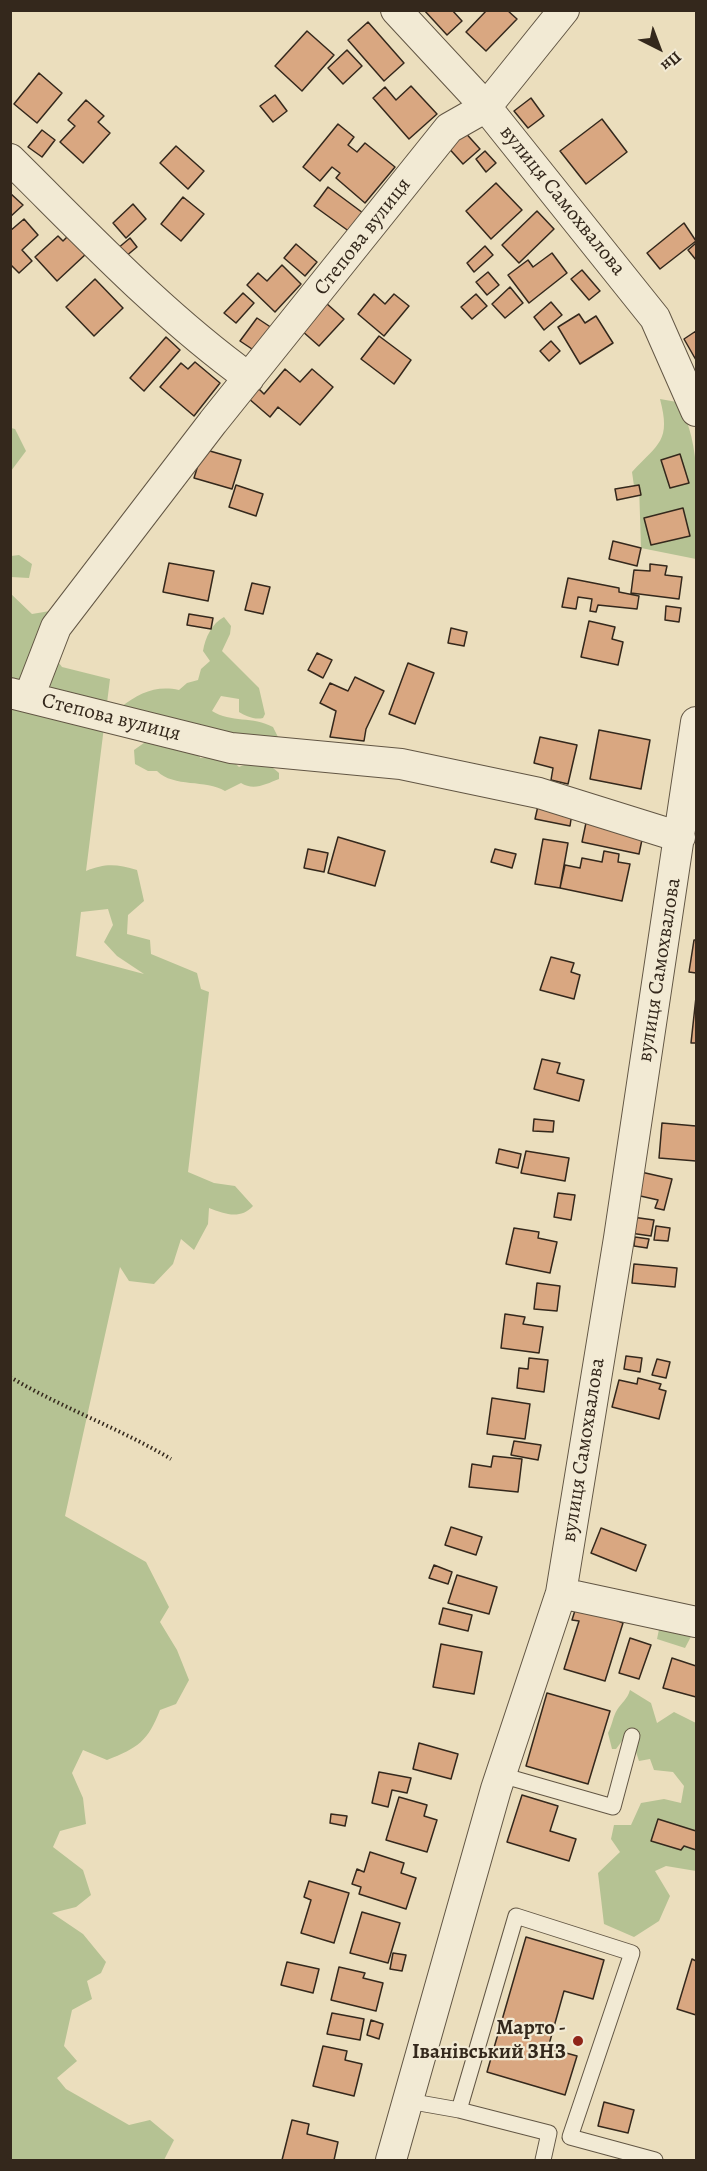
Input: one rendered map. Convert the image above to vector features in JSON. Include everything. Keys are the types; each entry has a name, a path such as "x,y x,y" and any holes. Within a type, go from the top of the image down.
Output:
{"street":[{"name":"вулиця Самохвалова","path":"396,10 486,107 656,318 696,411"},
{"path":"486,107 564,10"},
{"name":"Степова вулиця","path":"486,107 449,128 213,422 56,627 20,695 231,748 401,764 539,793 685,851"},
{"path":"10,159 118,267 198,341 249,378"},
{"name":"вулиця Самохвалова","path":"391,2160 501,1775 561,1593 685,851 696,722"},
{"path":"561,1593 696,1622"}],"lane":[{"path":"501,1775 613,1807 632,1736"},
{"path":"459,2110 516,1916 632,1953 570,2137 655,2160"},
{"path":"408,2101 459,2110 549,2133 543,2160"}],"path":[{"path":"10,1377 44,1397 131,1435 171,1459"}],"green space":[{"path":"660,399 677,402 686,418 691,437 697,477 696,559 641,548 639,485 634,486 632,472 656,447 663,433"},
{"path":"11,428 15,429 26,451 11,471"},
{"path":"19,555 32,564 29,578 11,577 11,556"},
{"path":"10,593 32,614 56,610 40,638 62,667 110,679 86,871 111,865 137,870 144,901 128,915 127,934 150,940 151,954 197,973 201,989 209,992 188,1172 214,1183 235,1186 253,1206 238,1214 227,1214 209,1208 208,1224 194,1250 181,1239 173,1264 154,1284 129,1281 120,1267 65,1516 146,1562 169,1607 160,1622 177,1650 189,1680 176,1704 160,1710 151,1729 141,1742 107,1760 83,1750 72,1773 83,1798 86,1824 60,1831 53,1847 83,1870 91,1895 76,1907 52,1913 83,1934 106,1962 101,1973 87,1981 92,1999 72,2010 64,2046 77,2061 57,2078 66,2089 129,2125 150,2120 174,2140 164,2160 11,2160","holes":["108,909 113,925 104,942 117,956 144,974 76,956 81,912"]},
{"path":"224,617 231,626 222,651 259,688 265,714 263,718 247,716 239,712 239,699 221,696 212,711 219,715 273,727 278,737 278,750 199,753 200,758 226,758 239,767 260,762 279,773 279,779 265,785 255,787 241,783 225,791 209,785 172,780 157,771 148,771 135,764 134,750 151,738 121,707 148,691 179,690 187,683 198,680 201,669 210,661 203,651 207,636 216,623"},
{"path":"662,1615 696,1627 685,1648 657,1639"},
{"path":"630,1690 651,1703 657,1723 674,1712 696,1723 696,1871 666,1866 655,1871 670,1896 659,1921 634,1937 604,1924 598,1873 620,1852 611,1839 614,1825 631,1825 641,1803 664,1799 681,1803 684,1786 673,1772 654,1770 650,1759 639,1761 633,1743 622,1741 616,1749 612,1749 608,1733 616,1712"}],"building":[{"path":"424,10 452,10 462,21 447,35"},
{"path":"487,10 507,10 517,19 486,51 466,32"},
{"path":"368,22 404,63 384,81 348,40"},
{"path":"307,31 334,55 302,91 275,66"},
{"path":"347,50 362,66 343,84 328,68"},
{"path":"39,73 62,93 37,123 14,104"},
{"path":"411,86 437,114 409,139 373,98 385,87 396,100"},
{"path":"275,95 287,111 273,122 260,106"},
{"path":"531,98 544,116 528,128 514,111"},
{"path":"86,100 104,116 98,122 110,133 83,163 60,142 75,126 68,120"},
{"path":"602,119 627,152 586,184 560,151"},
{"path":"338,124 354,137 348,145 357,152 365,143 395,167 365,203 336,178 340,173 332,167 320,181 303,167"},
{"path":"462,129 480,149 463,164 445,144"},
{"path":"42,130 55,140 42,157 28,147"},
{"path":"176,146 204,171 188,189 160,163"},
{"path":"485,151 496,163 486,172 476,159"},
{"path":"496,183 522,210 491,239 466,211"},
{"path":"328,187 363,213 350,232 314,206"},
{"path":"10,193 23,205 10,217"},
{"path":"183,197 204,214 181,241 161,224"},
{"path":"133,204 146,219 126,238 113,223"},
{"path":"537,211 554,229 519,263 502,245"},
{"path":"24,219 38,235 22,250 32,261 19,273 10,264 10,231"},
{"path":"684,223 696,241 660,269 647,253"},
{"path":"69,235 87,253 57,281 35,257 58,236 63,241"},
{"path":"130,238 137,247 125,257 117,249"},
{"path":"696,243 696,260 688,250"},
{"path":"296,244 317,262 305,276 284,258"},
{"path":"485,246 493,255 474,272 467,263"},
{"path":"552,253 567,273 529,303 508,275 528,260 533,267"},
{"path":"282,265 301,284 275,312 247,285 258,273 267,281"},
{"path":"582,270 600,291 589,300 571,279"},
{"path":"488,272 499,285 487,295 476,282"},
{"path":"95,279 123,308 94,336 66,307"},
{"path":"510,287 523,303 505,318 492,304"},
{"path":"243,293 254,303 236,323 224,313"},
{"path":"374,294 385,304 394,294 409,306 384,336 358,314"},
{"path":"476,294 487,306 472,319 461,307"},
{"path":"551,302 562,315 544,330 534,317"},
{"path":"326,303 344,319 319,346 301,330"},
{"path":"579,314 585,323 596,316 613,343 580,364 558,327"},
{"path":"257,318 272,328 255,351 240,341"},
{"path":"696,331 696,360 684,339"},
{"path":"379,336 411,360 394,384 361,359"},
{"path":"166,337 180,350 144,391 130,378"},
{"path":"551,341 560,351 549,361 540,351"},
{"path":"195,362 220,383 194,416 160,387 181,363 188,369"},
{"path":"285,369 300,382 312,369 333,387 300,425 278,407 270,417 248,398 257,387 264,394"},
{"path":"203,449 241,460 232,489 194,478"},
{"path":"680,454 689,483 670,488 661,460"},
{"path":"236,485 263,494 256,516 229,507"},
{"path":"639,485 641,495 617,500 615,489"},
{"path":"683,508 690,536 651,545 644,518"},
{"path":"613,541 641,548 637,566 609,559"},
{"path":"169,563 214,571 208,601 163,592"},
{"path":"650,564 667,566 665,575 682,577 679,599 631,593 634,570 650,571"},
{"path":"568,578 619,588 619,592 639,596 637,609 598,605 596,612 590,611 592,599 578,597 576,609 562,607"},
{"path":"252,583 270,587 263,614 245,610"},
{"path":"666,606 681,608 679,622 665,620"},
{"path":"189,614 213,618 211,629 187,625"},
{"path":"589,621 615,627 612,639 623,642 618,665 581,657"},
{"path":"451,628 467,632 464,646 448,643"},
{"path":"317,653 332,660 323,678 308,670"},
{"path":"408,663 434,673 415,724 389,714"},
{"path":"355,677 384,691 366,729 364,741 330,737 336,711 320,703 330,683 348,691"},
{"path":"599,730 650,740 641,789 590,779"},
{"path":"540,737 577,745 568,784 551,780 553,768 534,763"},
{"path":"538,806 572,813 570,826 535,819"},
{"path":"587,818 644,830 639,854 582,842"},
{"path":"338,837 385,851 375,886 328,873"},
{"path":"543,839 568,843 560,888 535,884"},
{"path":"308,849 328,853 324,872 304,868"},
{"path":"495,849 516,854 512,868 491,862"},
{"path":"604,851 619,854 618,862 630,864 622,901 560,888 565,865 580,868 582,858 602,862"},
{"path":"694,940 696,940 696,973 689,972"},
{"path":"551,957 574,963 571,972 580,975 574,999 540,990"},
{"path":"696,997 696,1043 691,1043"},
{"path":"542,1059 560,1063 557,1073 584,1080 579,1101 534,1089"},
{"path":"534,1119 554,1121 553,1132 533,1131"},
{"path":"662,1123 696,1126 696,1161 659,1158"},
{"path":"499,1149 521,1154 518,1168 496,1163"},
{"path":"526,1151 569,1158 565,1181 521,1173"},
{"path":"641,1172 672,1179 664,1210 655,1208 658,1200 636,1195"},
{"path":"558,1193 575,1195 571,1220 554,1217"},
{"path":"632,1217 654,1220 651,1236 630,1233"},
{"path":"656,1226 670,1228 668,1241 654,1240"},
{"path":"514,1228 539,1232 538,1238 557,1242 550,1273 506,1264"},
{"path":"635,1237 649,1239 647,1248 634,1246"},
{"path":"634,1264 677,1268 675,1287 632,1283"},
{"path":"537,1283 560,1286 557,1311 534,1309"},
{"path":"505,1314 525,1317 523,1324 543,1327 539,1353 501,1348"},
{"path":"626,1356 642,1358 640,1372 624,1369"},
{"path":"529,1358 548,1360 544,1392 517,1388 519,1368 528,1369"},
{"path":"657,1359 670,1362 666,1378 652,1375"},
{"path":"638,1378 661,1384 659,1389 666,1391 659,1419 612,1407 619,1380 637,1384"},
{"path":"492,1398 530,1404 525,1439 487,1434"},
{"path":"514,1441 541,1445 538,1460 511,1455"},
{"path":"493,1456 522,1459 518,1492 469,1487 472,1464 491,1467"},
{"path":"451,1527 482,1537 476,1555 445,1545"},
{"path":"601,1528 646,1545 636,1571 591,1553"},
{"path":"434,1565 452,1572 448,1584 429,1578"},
{"path":"457,1575 497,1587 489,1614 448,1603"},
{"path":"577,1604 623,1623 605,1681 564,1669 579,1621 572,1620"},
{"path":"443,1608 472,1615 468,1631 439,1624"},
{"path":"630,1638 651,1645 639,1679 619,1673"},
{"path":"441,1644 482,1652 474,1694 433,1687"},
{"path":"672,1658 696,1666 696,1697 663,1688"},
{"path":"547,1693 610,1711 588,1784 526,1766"},
{"path":"419,1743 458,1754 451,1779 413,1769"},
{"path":"379,1772 411,1778 407,1793 392,1790 388,1807 372,1803"},
{"path":"522,1795 558,1806 550,1831 576,1839 569,1861 507,1842"},
{"path":"399,1797 427,1805 424,1816 437,1820 427,1852 386,1840"},
{"path":"331,1814 347,1816 345,1826 330,1823"},
{"path":"658,1819 696,1831 696,1850 684,1846 681,1850 651,1841"},
{"path":"370,1852 404,1863 401,1873 416,1878 406,1909 359,1894 361,1887 352,1884 357,1869 364,1872"},
{"path":"309,1881 349,1893 334,1943 301,1933 311,1900 304,1897"},
{"path":"362,1912 400,1923 388,1963 350,1953"},
{"path":"526,1937 604,1960 593,1999 564,1991 548,2048 577,2056 565,2095 487,2072"},
{"path":"393,1953 406,1955 402,1971 390,1969"},
{"path":"692,1959 696,1961 696,2015 677,2009"},
{"path":"287,1962 319,1969 313,1993 281,1985"},
{"path":"339,1967 365,1973 363,1978 383,1983 376,2011 331,2000"},
{"path":"332,2013 364,2019 360,2040 327,2034"},
{"path":"371,2020 383,2024 379,2039 367,2035"},
{"path":"323,2046 347,2051 345,2060 362,2064 354,2096 313,2086"},
{"path":"604,2102 634,2110 628,2133 598,2126"},
{"path":"292,2120 309,2124 307,2134 338,2142 334,2160 282,2160"}],"place":[{"name":"Марто - Іванівський ЗНЗ","path":"578,2041"}]}
